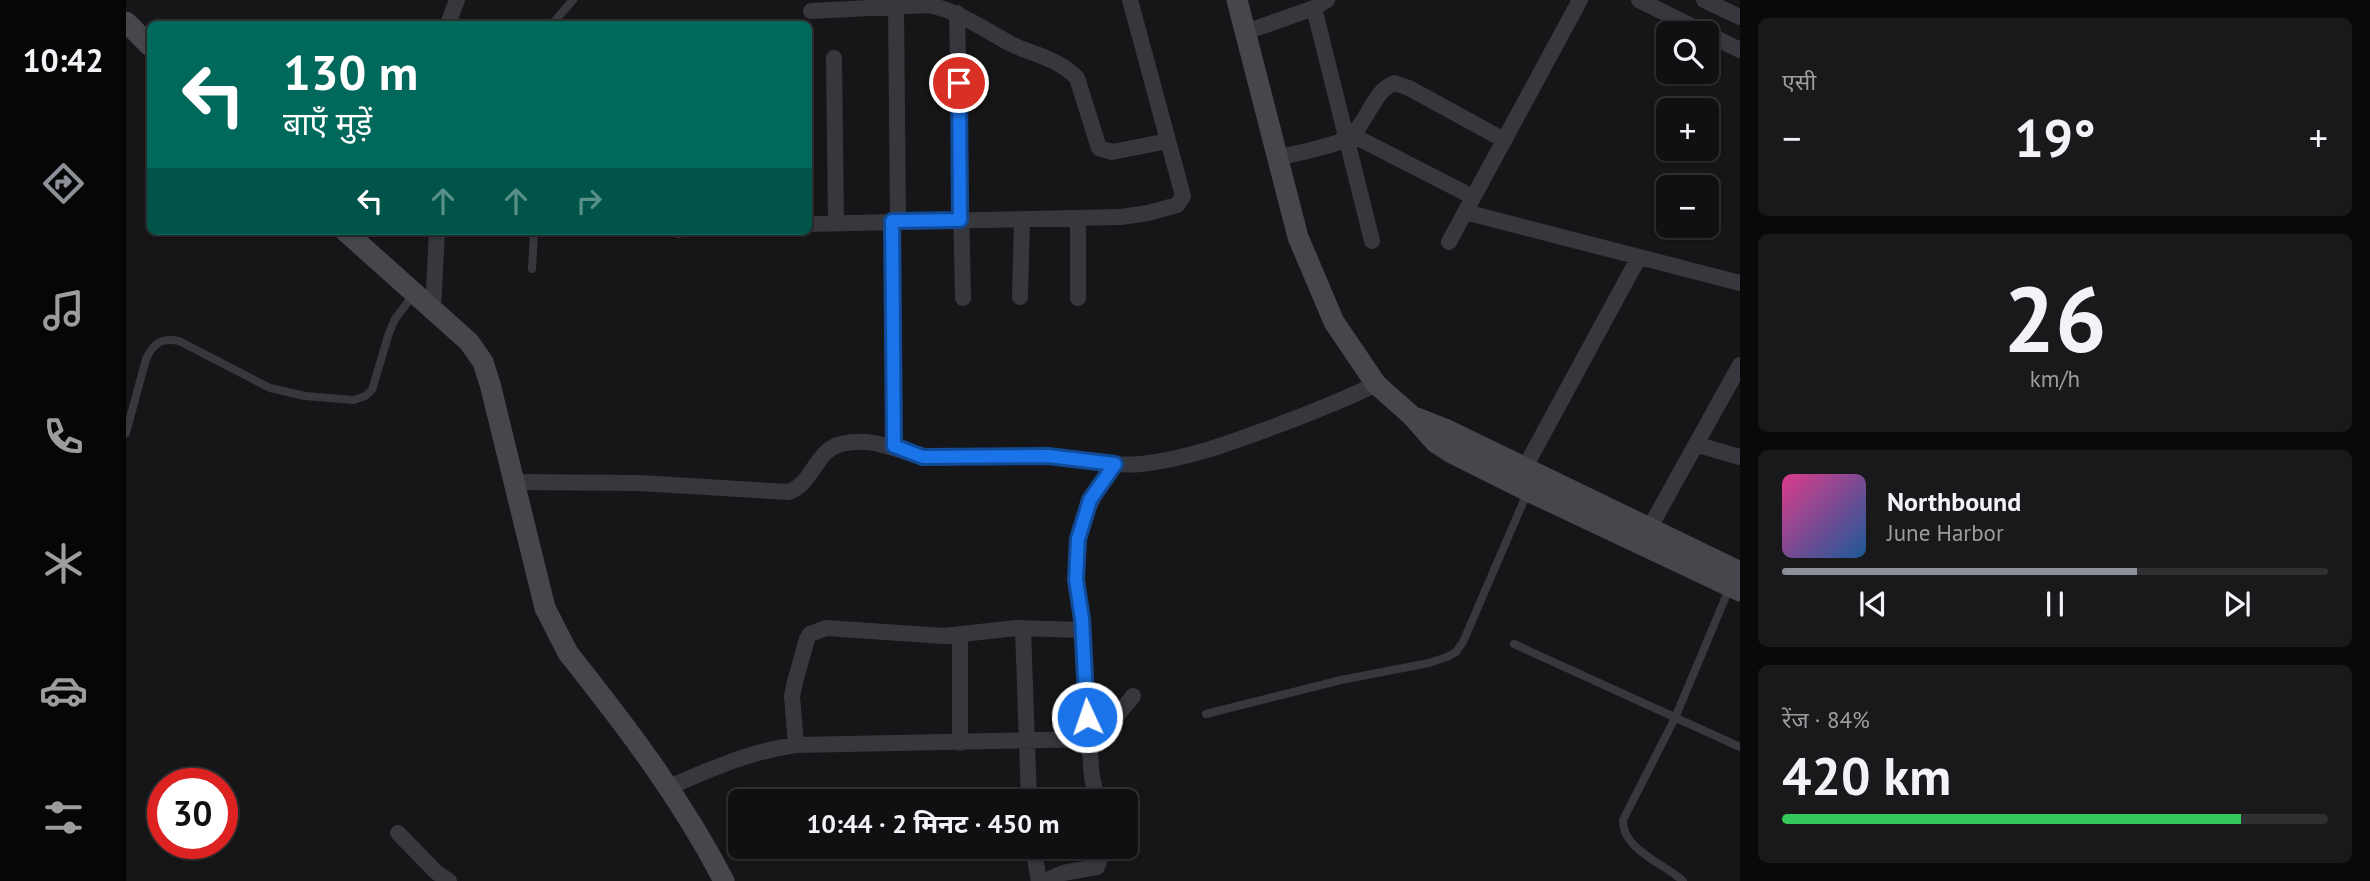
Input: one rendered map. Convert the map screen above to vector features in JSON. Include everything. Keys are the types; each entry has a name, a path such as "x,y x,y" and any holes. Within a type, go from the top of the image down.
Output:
{"street":[{"path":"450,21 457,0"},
{"path":"812,224 1121,217 1177,205 1182,196 1130,0"},
{"path":"1237,0 1298,237 1316,285 1334,322 1376,384 1412,416 1436,443 1450,452 1528,491 1737,580"},
{"path":"1449,242 1580,0"},
{"path":"1639,0 1740,50"},
{"path":"1704,0 1740,17"},
{"path":"1246,32 1320,4 1372,241"},
{"path":"811,11 928,5 957,12 1012,44 1069,69 1077,78 1099,148 1112,152 1168,141"},
{"path":"894,446 896,7"},
{"path":"957,12 963,298"},
{"path":"128,27 147,43"},
{"path":"834,58 836,223"},
{"path":"1277,158 1349,138 1383,90 1394,83 1409,88 1504,140"},
{"path":"1349,138 1473,197"},
{"path":"1465,212 1740,283"},
{"path":"1078,219 1079,298"},
{"path":"1020,297 1022,220"},
{"path":"349,235 469,342 483,362 545,608 555,631 568,653 669,787 699,833 724,881"},
{"path":"433,310 436,235"},
{"path":"1524,469 1639,257"},
{"path":"1649,529 1740,365"},
{"path":"513,482 639,483 788,492 806,481 821,456 829,449 853,443 882,443 923,457 1048,456 1115,464 1141,464 1222,446 1345,400 1376,384"},
{"path":"1412,416 1445,429 1649,529 1737,580"},
{"path":"1698,444 1740,457"},
{"path":"1095,789 1088,739 1082,630 1076,580 1078,539 1090,500 1115,464"},
{"path":"796,745 792,696 810,634 826,628 960,636 1023,628 1082,630"},
{"path":"1023,628 1029,789"},
{"path":"960,636 960,743"},
{"path":"669,787 769,748 796,745 1088,739 1106,729 1133,696"},
{"path":"398,833 436,872 449,881"},
{"path":"1035,859 1039,881"},
{"path":"1045,881 1063,873 1097,867 1100,859"}],"lane":[{"path":"555,21 573,0"},
{"path":"532,269 534,235"},
{"path":"126,433 146,359 151,348 163,340 179,341 270,388 288,393 354,400 365,396 376,382 380,356 395,319 415,294"},
{"path":"1206,713 1341,680 1429,663 1456,652 1463,642 1528,491"},
{"path":"1683,881 1634,845 1623,827 1623,820 1675,718 1737,580"},
{"path":"1514,644 1740,747"}],"route":[{"path":"959,83 960,220 892,221 894,446 923,457 1048,456 1115,464 1090,500 1078,539 1075,568 1082,619 1087,717"}]}
